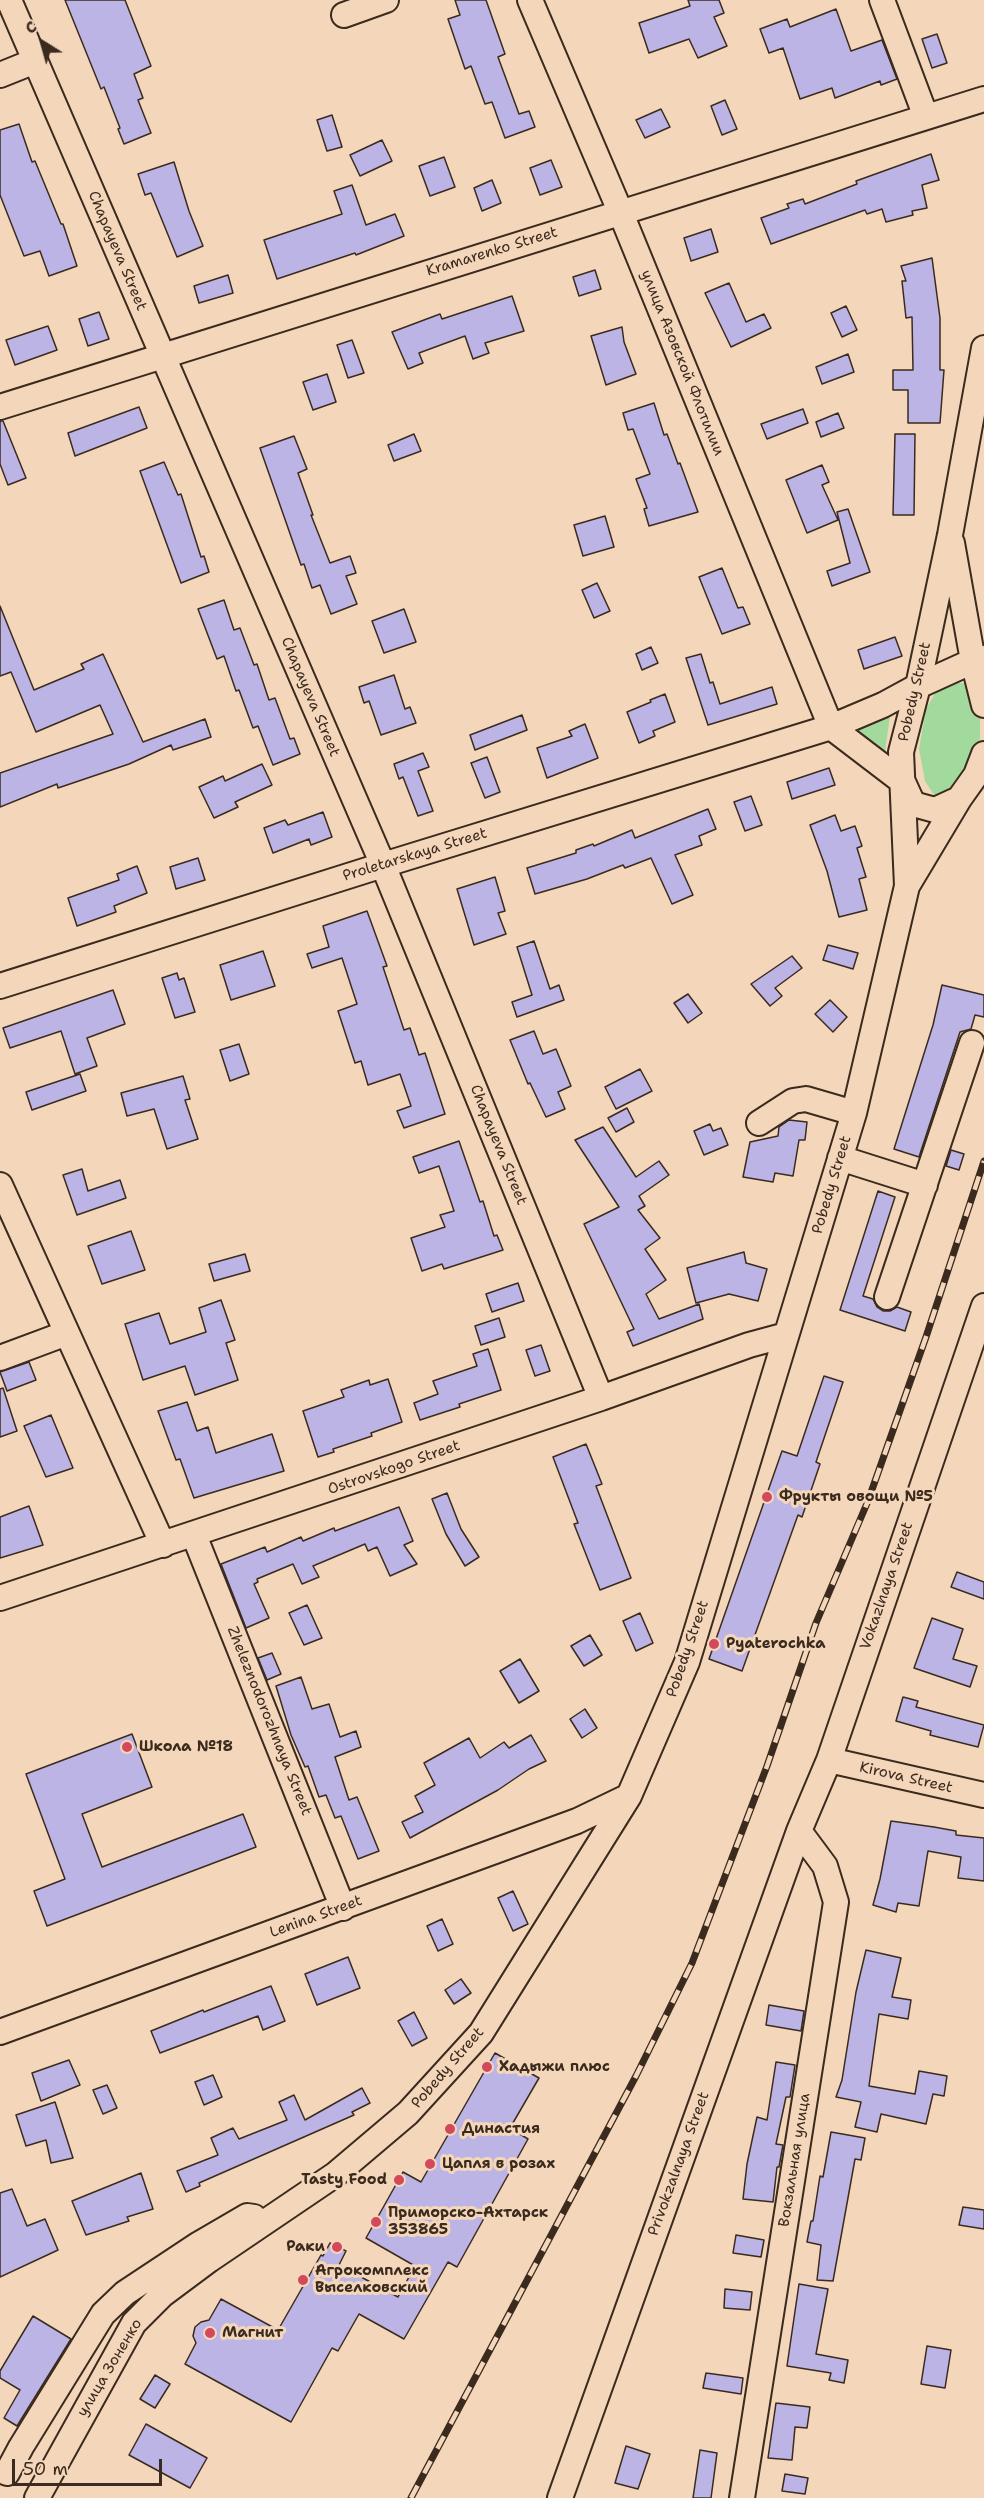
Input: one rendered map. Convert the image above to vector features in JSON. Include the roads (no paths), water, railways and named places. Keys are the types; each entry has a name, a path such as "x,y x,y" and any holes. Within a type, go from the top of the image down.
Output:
{"street":[{"name":"Chapayeva Street","path":"9,0 383,865 601,1398"},
{"path":"344,15 386,0"},
{"name":"улица Азовской Флотилии","path":"530,0 620,211 831,727"},
{"path":"882,0 926,117"},
{"path":"0,75 35,61"},
{"name":"Kramarenko Street","path":"0,407 620,211 984,99"},
{"name":"Pobedy Street","path":"209,2260 336,2174 408,2113 481,2032 629,1796 687,1662 854,1113 907,886 901,752 918,686 950,535 984,348"},
{"name":"Pobedy Street","path":"950,535 978,660 984,705"},
{"path":"961,587 976,610 984,617"},
{"name":"Proletarskaya Street","path":"0,986 831,727 978,660"},
{"path":"831,727 903,782 913,804 935,810 959,799"},
{"name":"Pobedy Street","path":"907,886 976,775 984,754"},
{"path":"887,1297 972,1043"},
{"path":"759,1123 793,1101 806,1099 854,1113"},
{"path":"840,1158 925,1185"},
{"path":"0,1185 163,1545"},
{"name":"Vokazlnaya Street","path":"799,1831 829,1760 984,1306"},
{"path":"0,1358 67,1333"},
{"name":"Ostrovskogo Street","path":"0,1598 601,1398 749,1345 786,1335"},
{"name":"Zheleznodorozhnaya Street","path":"194,1535 343,1908"},
{"name":"Kirova Street","path":"829,1760 984,1796"},
{"name":"Lenina Street","path":"0,2032 577,1821 629,1796"},
{"name":"Privokzalnaya Street","path":"560,2498 799,1831"},
{"name":"Вокзальная улица","path":"742,2498 836,1902 825,1866 799,1831"},
{"path":"24,2498 4,2467 21,2446 103,2314 125,2293 247,2216 268,2220"},
{"name":"улица Зоненко","path":"37,2498 134,2323 162,2295 209,2260"}],"railway":[{"path":"411,2498 636,2076 692,1963 767,1766 816,1623 868,1501 926,1337 984,1161"}],"place":[{"name":"Фрукты овощи №5","path":"767,1497"},
{"name":"Pyaterochka","path":"714,1644"},
{"name":"Школа №18","path":"127,1747"},
{"name":"Хадыжи плюс","path":"487,2067"},
{"name":"Династия","path":"450,2129"},
{"name":"Цапля в розах","path":"430,2164"},
{"name":"Tasty Food","path":"399,2180"},
{"name":"Приморско-Ахтарск 353865","path":"376,2222"},
{"name":"Раки","path":"337,2247"},
{"name":"Агрокомплекс Выселковский","path":"303,2280"},
{"name":"Магнит","path":"210,2333"}]}
